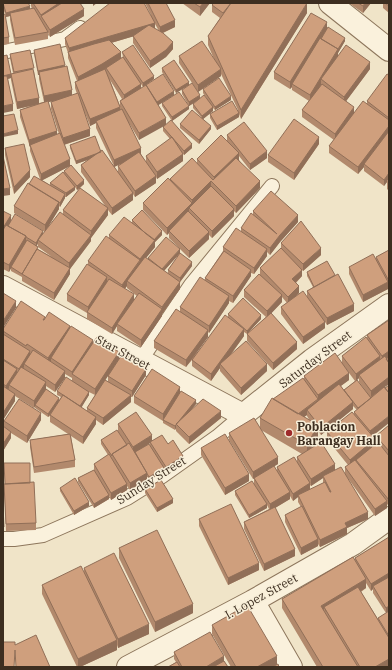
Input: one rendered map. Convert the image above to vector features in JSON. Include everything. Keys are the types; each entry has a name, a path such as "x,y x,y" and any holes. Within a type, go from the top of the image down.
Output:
{"street":[{"path":"330,3 389,50"},
{"name":"Star Street","path":"3,288 55,314 243,415"},
{"name":"Saturday Street","path":"243,415 312,360 389,305"},
{"name":"I. Lopez Street","path":"128,667 253,601 354,544 389,518"},
{"path":"253,601 291,667"}],"lane":[{"path":"3,52 66,39 90,21"},
{"path":"140,361 191,285 272,186"},
{"name":"Sunday Street","path":"3,539 14,540 42,534 127,498 162,476 217,437 243,415"}],"building":[{"path":"3,3 28,3 30,6 6,13"},
{"path":"33,3 59,3 41,15"},
{"path":"62,3 80,3 84,9 50,30 41,16"},
{"path":"110,3 144,3 155,23 69,48 65,38"},
{"path":"148,3 166,3 175,20 160,27"},
{"path":"194,3 203,3 200,7"},
{"path":"214,3 231,3 223,13 212,5"},
{"path":"231,3 307,3 241,110 208,36"},
{"path":"358,3 365,3 363,6"},
{"path":"34,8 48,32 15,38 10,13"},
{"path":"311,13 327,22 290,82 274,72"},
{"path":"5,14 9,37 3,38 3,15"},
{"path":"149,25 163,33 173,42 166,50 150,61 133,36"},
{"path":"328,27 345,38 338,49 321,39"},
{"path":"320,38 338,49 310,95 292,84"},
{"path":"109,40 121,52 78,77 68,52"},
{"path":"202,41 221,69 198,85 179,56"},
{"path":"60,44 65,65 38,71 34,50"},
{"path":"133,45 154,76 143,83 122,52"},
{"path":"346,45 370,62 344,97 321,79"},
{"path":"30,50 34,68 14,72 10,54"},
{"path":"7,55 11,74 3,76 3,56"},
{"path":"123,57 141,84 124,95 106,68"},
{"path":"174,60 189,82 176,90 162,68"},
{"path":"67,66 72,90 44,96 39,72"},
{"path":"33,69 39,98 17,102 11,74"},
{"path":"105,69 120,107 90,119 75,82"},
{"path":"163,74 174,91 157,102 146,85"},
{"path":"387,74 389,75 389,118 367,101"},
{"path":"3,76 7,76 13,104 3,106"},
{"path":"219,78 231,96 215,107 203,89"},
{"path":"192,83 200,95 189,102 182,90"},
{"path":"322,84 354,107 335,134 302,110"},
{"path":"146,85 166,118 139,133 120,101"},
{"path":"179,92 189,106 172,117 162,103"},
{"path":"78,93 90,129 63,138 51,102"},
{"path":"204,95 213,107 202,116 193,104"},
{"path":"48,101 57,131 29,140 20,110"},
{"path":"232,101 239,113 217,126 210,114"},
{"path":"363,101 389,120 389,126 358,167 329,146"},
{"path":"122,109 141,148 114,160 96,121"},
{"path":"192,110 211,126 199,140 180,124"},
{"path":"14,114 18,130 3,134 3,116"},
{"path":"294,119 319,137 294,173 268,155"},
{"path":"171,120 192,144 184,151 163,127"},
{"path":"244,122 267,151 250,164 227,135"},
{"path":"389,131 389,173 384,180 364,164"},
{"path":"60,133 70,159 41,174 30,145"},
{"path":"221,135 239,153 214,177 197,159"},
{"path":"95,136 101,152 76,161 70,145"},
{"path":"172,137 183,154 157,172 146,156"},
{"path":"24,144 30,170 14,187 5,148"},
{"path":"102,150 133,193 112,208 81,165"},
{"path":"139,152 156,176 135,191 118,166"},
{"path":"3,156 10,188 3,189"},
{"path":"192,158 213,180 236,158 260,181 236,206 211,181 192,200 170,179"},
{"path":"71,165 84,180 77,186 64,171"},
{"path":"63,172 75,187 66,193 50,183"},
{"path":"34,176 65,194 60,203 29,184"},
{"path":"168,178 192,203 167,228 143,203"},
{"path":"28,183 59,202 45,225 14,206"},
{"path":"211,186 234,209 212,231 189,208"},
{"path":"80,188 108,208 91,231 63,210"},
{"path":"271,191 298,215 270,248 241,228 251,213 277,234 253,211"},
{"path":"142,210 162,231 154,240 132,220"},
{"path":"3,211 11,215 3,228"},
{"path":"188,211 209,232 189,251 169,231"},
{"path":"60,212 91,235 69,263 38,240"},
{"path":"15,214 43,231 36,243 8,226"},
{"path":"124,217 155,240 140,259 109,235"},
{"path":"301,221 321,248 303,264 281,243"},
{"path":"6,225 26,236 9,265 3,262 3,230"},
{"path":"236,228 267,249 254,268 223,247"},
{"path":"106,236 140,260 122,285 88,261"},
{"path":"166,237 180,249 162,269 148,258"},
{"path":"27,240 38,247 22,274 11,267"},
{"path":"281,248 302,270 292,279 299,286 288,297 260,268"},
{"path":"37,249 70,268 54,293 22,274"},
{"path":"389,250 389,281 376,257"},
{"path":"224,251 251,270 233,296 205,278"},
{"path":"180,253 192,262 180,278 168,270"},
{"path":"373,254 388,282 363,295 349,267"},
{"path":"145,257 180,282 162,307 127,281"},
{"path":"327,261 335,275 314,287 307,272"},
{"path":"87,264 107,277 88,307 67,294"},
{"path":"259,274 282,295 267,311 244,290"},
{"path":"338,274 354,304 327,318 307,291"},
{"path":"200,277 229,296 209,326 180,307"},
{"path":"109,279 134,294 112,328 87,312"},
{"path":"303,291 325,322 303,337 281,307"},
{"path":"3,293 16,301 3,321"},
{"path":"139,293 162,309 141,340 117,324"},
{"path":"243,298 261,315 247,331 228,314"},
{"path":"21,301 45,317 43,320 49,312 70,326 48,358 27,344 26,346 3,331"},
{"path":"176,309 208,330 186,360 154,341"},
{"path":"271,313 297,342 273,363 247,334"},
{"path":"225,315 244,329 211,374 192,360"},
{"path":"389,320 389,351 382,356 367,335"},
{"path":"71,326 93,340 72,372 51,358"},
{"path":"3,334 30,351 19,369 3,359"},
{"path":"97,337 119,352 95,389 72,374"},
{"path":"366,337 380,356 356,374 342,356"},
{"path":"246,341 267,364 241,388 220,364"},
{"path":"33,350 65,371 55,385 24,364"},
{"path":"123,353 146,369 132,391 108,376"},
{"path":"335,353 349,373 318,395 304,376"},
{"path":"385,356 389,363 389,377 371,391 359,375"},
{"path":"3,360 17,369 6,386 3,384"},
{"path":"21,367 46,382 34,401 9,385"},
{"path":"152,369 180,387 163,414 134,396"},
{"path":"66,377 89,392 80,406 57,391"},
{"path":"303,378 318,399 298,414 273,399"},
{"path":"105,380 131,395 103,418 87,408"},
{"path":"357,380 371,398 358,408 344,390"},
{"path":"339,384 353,402 321,428 307,410"},
{"path":"389,385 389,393 385,388"},
{"path":"3,386 15,394 3,413"},
{"path":"384,387 389,393 389,416 370,431 354,412"},
{"path":"46,389 59,398 48,414 35,405"},
{"path":"181,391 196,400 175,426 163,420"},
{"path":"63,395 96,417 83,437 50,415"},
{"path":"272,398 318,425 307,445 260,418"},
{"path":"19,399 41,413 27,436 4,421"},
{"path":"203,399 221,411 189,437 176,424"},
{"path":"136,412 152,435 133,447 118,424"},
{"path":"352,412 375,439 350,460 327,432"},
{"path":"254,418 278,457 253,472 229,433"},
{"path":"389,425 389,451 376,436"},
{"path":"3,426 11,432 3,444"},
{"path":"117,430 127,445 112,454 112,456 101,440"},
{"path":"70,434 75,460 34,467 30,440"},
{"path":"225,434 249,474 225,488 201,448"},
{"path":"162,435 168,444 173,440 183,456 166,467 150,442"},
{"path":"321,442 335,464 311,479 297,457"},
{"path":"378,442 389,456 389,500 356,460"},
{"path":"129,443 147,473 130,483 112,454"},
{"path":"149,444 164,468 149,477 135,452"},
{"path":"109,454 127,484 111,493 94,464"},
{"path":"294,457 310,483 293,494 277,467"},
{"path":"355,460 387,501 375,509 345,467"},
{"path":"4,463 30,463 30,483 5,484"},
{"path":"274,466 290,492 270,504 254,478"},
{"path":"341,467 368,512 345,523 347,527 320,540 298,495 325,482 331,492 323,476"},
{"path":"94,470 109,495 94,504 78,478"},
{"path":"75,478 89,502 74,511 60,488"},
{"path":"161,480 173,499 157,508 145,489"},
{"path":"252,481 267,504 249,515 235,491"},
{"path":"34,482 36,523 6,524 4,484"},
{"path":"231,504 259,563 228,578 199,519"},
{"path":"3,506 4,527 3,527"},
{"path":"302,506 318,539 301,548 285,515"},
{"path":"275,507 295,549 264,564 244,522"},
{"path":"157,530 193,604 155,622 119,548"},
{"path":"389,537 389,573 371,584 355,558"},
{"path":"114,553 149,624 118,639 84,568"},
{"path":"353,557 366,579 321,606 358,667 323,667 282,599"},
{"path":"81,566 117,640 78,659 42,585"},
{"path":"389,577 389,606 386,608 373,586"},
{"path":"358,587 389,638 389,659 375,667 360,667 324,607"},
{"path":"247,605 277,656 257,667 236,667 212,625"},
{"path":"389,611 389,636 378,618"},
{"path":"210,632 224,656 206,667 182,667 174,652"},
{"path":"36,635 50,667 16,667 15,650 14,667 3,667 3,642 15,642 15,645"},
{"path":"224,661 228,667 213,667"},
{"path":"177,662 180,667 168,667"},
{"path":"278,664 279,667 272,667"}],"place":[{"name":"Poblacion Barangay Hall","path":"289,433"}]}
